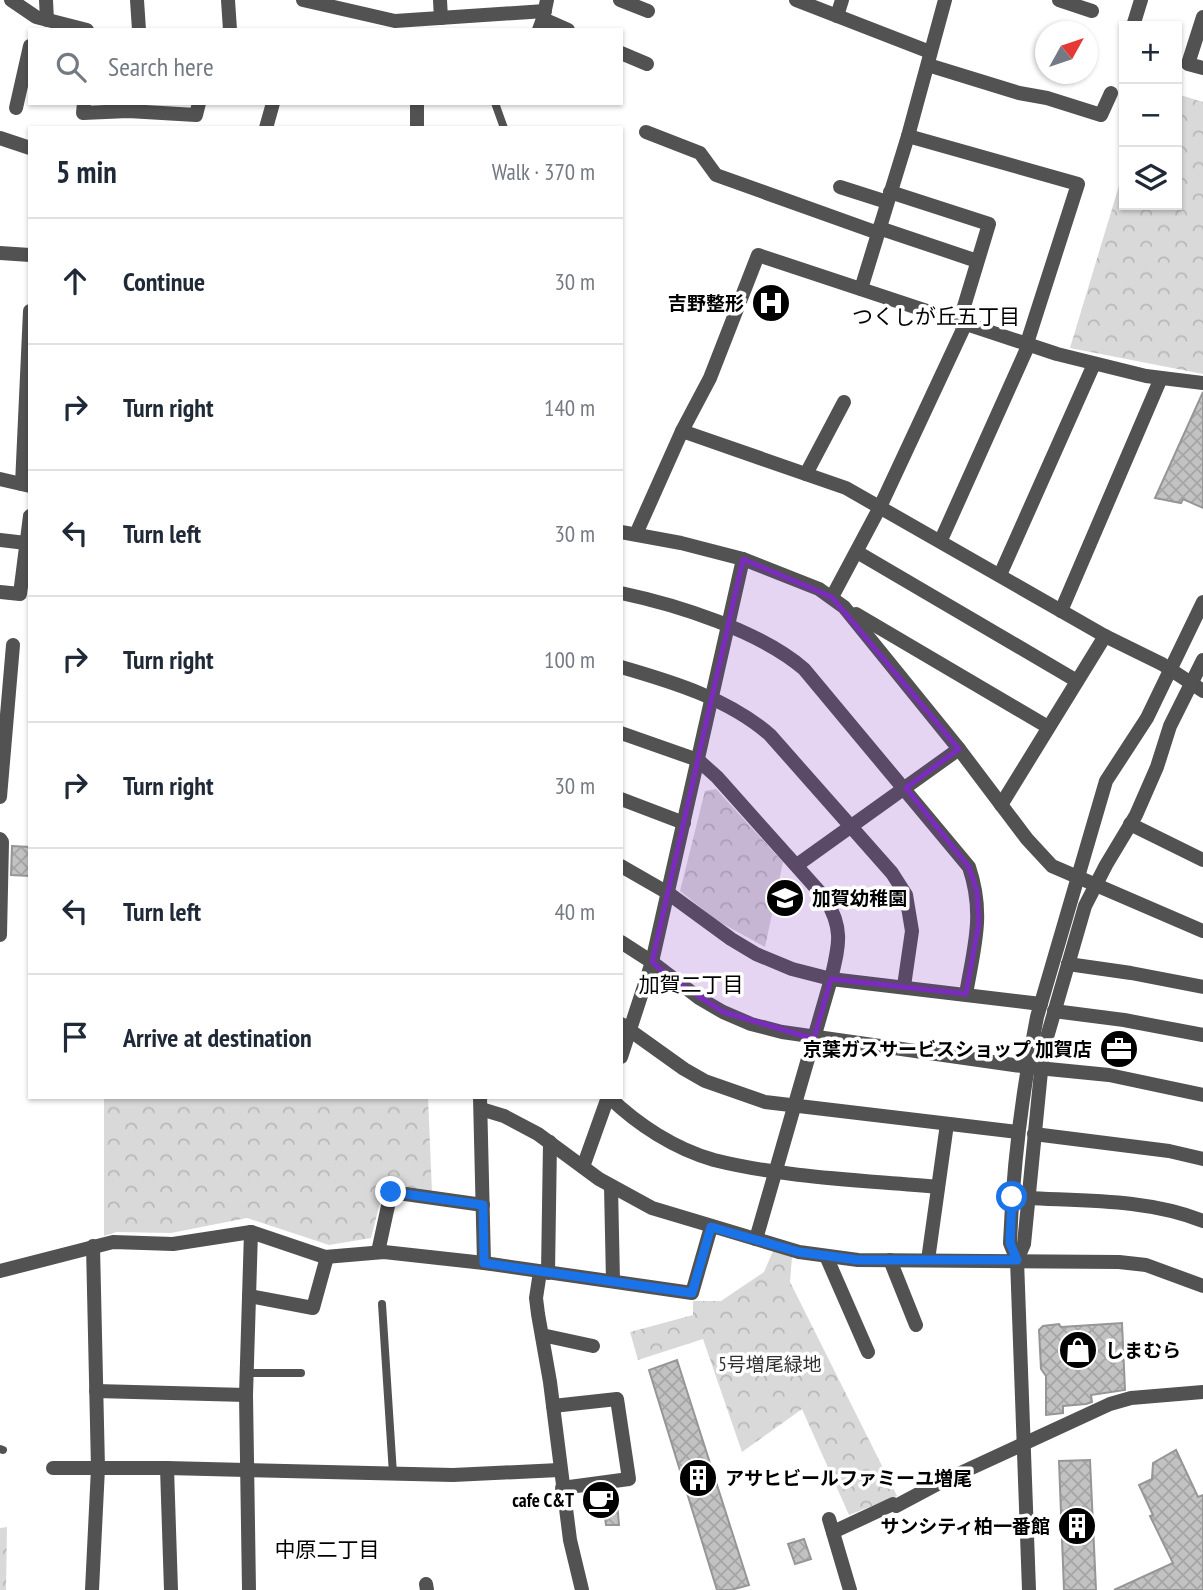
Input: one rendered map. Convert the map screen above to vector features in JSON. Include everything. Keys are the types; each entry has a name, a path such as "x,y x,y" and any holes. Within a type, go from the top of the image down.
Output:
{"street":[{"path":"11,0 39,22 76,28"},
{"path":"39,22 46,0"},
{"path":"137,0 139,28"},
{"path":"228,0 230,28"},
{"path":"303,0 395,21 441,18 511,7 543,15 565,28"},
{"path":"370,0 371,16"},
{"path":"440,0 441,18"},
{"path":"620,0 648,11"},
{"path":"796,0 929,59 1019,93 1047,98 1101,115 1111,93"},
{"path":"837,16 842,0"},
{"path":"861,289 908,136 945,0"},
{"path":"1059,0 1092,10"},
{"path":"1135,21 1141,0"},
{"path":"1203,16 1188,64 1203,68"},
{"path":"623,54 647,64"},
{"path":"16,108 28,55"},
{"path":"84,105 83,113 128,111 196,115 198,105"},
{"path":"267,126 272,105"},
{"path":"417,105 417,126"},
{"path":"646,132 700,153 716,175 879,231 977,261"},
{"path":"908,136 1078,184 1028,344 941,540"},
{"path":"0,138 28,147"},
{"path":"832,597 880,507 962,324 989,224 889,197 840,187"},
{"path":"0,253 28,255"},
{"path":"1048,727 844,607 832,597 779,572 681,542 628,533 710,378 758,255 962,324 1094,364 1161,378 1203,383"},
{"path":"1000,575 1094,364"},
{"path":"1060,611 1161,378"},
{"path":"0,479 26,485 28,398"},
{"path":"806,474 844,402"},
{"path":"681,431 846,488 1197,687"},
{"path":"0,592 20,594 28,529"},
{"path":"0,540 26,542"},
{"path":"857,552 1077,681"},
{"path":"623,1046 626,1028 652,962 743,559"},
{"path":"623,593 651,600 764,640 787,654 804,669 906,788 970,867 977,891 979,923 966,994"},
{"path":"1029,1590 1017,1260 1010,1243 1018,1132 1078,877 1106,781 1147,718 1203,602"},
{"path":"844,607 959,749 1042,858 1052,866 1203,931"},
{"path":"1000,804 1105,636"},
{"path":"0,797 13,645"},
{"path":"1047,1008 1068,964 1085,906 1136,815 1157,767 1170,726 1197,687 1203,660"},
{"path":"623,668 713,699 737,710 770,735 892,873 906,895 912,932 904,986"},
{"path":"623,734 698,760 717,777 797,865 834,912 840,942 756,1239"},
{"path":"797,865 959,749"},
{"path":"623,800 684,823"},
{"path":"1130,824 1203,860"},
{"path":"0,839 0,935"},
{"path":"623,867 668,893 755,954 792,969 831,979 966,994 1203,1035"},
{"path":"623,943 680,985 723,1012 751,1024 814,1038 1109,1075 1203,1095"},
{"path":"1068,964 1203,987"},
{"path":"626,1028 658,1052 705,1081 765,1102 1018,1132"},
{"path":"1017,1260 1024,1244 1034,1134 1034,1067"},
{"path":"583,1167 607,1099"},
{"path":"611,1099 646,1127 691,1152 713,1160 777,1172 938,1187"},
{"path":"481,1103 550,1142 611,1186 652,1208 799,1252 858,1260 1099,1261 1146,1265 1203,1286"},
{"path":"481,1103 484,1263"},
{"path":"928,1260 947,1124"},
{"path":"1034,1134 1169,1151 1203,1159"},
{"path":"550,1142 544,1273 536,1298 554,1406 559,1470 570,1540 582,1590"},
{"path":"611,1186 613,1281"},
{"path":"379,1252 391,1192 483,1205"},
{"path":"1027,1198 1133,1203 1182,1213 1203,1221"},
{"path":"0,1271 113,1242 173,1244 251,1232 327,1257 379,1252 484,1263 692,1293 711,1227"},
{"path":"249,1590 246,1395 251,1232"},
{"path":"92,1590 97,1468 93,1246"},
{"path":"826,1256 868,1352"},
{"path":"249,1296 313,1308 327,1257"},
{"path":"890,1260 916,1325"},
{"path":"541,1335 593,1346"},
{"path":"96,1391 246,1395"},
{"path":"850,1590 831,1525 894,1504 896,1506 1024,1443 1120,1401 1203,1392"},
{"path":"554,1406 617,1399 629,1479 562,1488"},
{"path":"53,1468 246,1469 453,1475 559,1470"},
{"path":"167,1468 171,1590"}],"lane":[{"path":"496,105 503,126"},
{"path":"382,1304 393,1474"},
{"path":"247,1373 302,1373"}],"highlighted area":[{"path":"743,559 832,597 959,749 906,788 969,867 977,891 979,923 966,994 831,979 814,1039 723,1012 670,978 652,962"}],"green space":[{"path":"1182,96 1203,102 1203,374 1070,348 1119,186 1119,210 1182,210"},
{"path":"716,789 783,862 765,947 716,920 680,891 705,791"},
{"path":"104,1099 428,1099 432,1193 384,1187 371,1238 329,1245 247,1218 171,1233 116,1232 104,1236"},
{"name":"5号増尾緑地","path":"773,1251 792,1257 790,1282 897,1496 849,1515 802,1409 742,1452 703,1339 638,1360 630,1332 693,1315 693,1301 721,1301 764,1272"},
{"path":"7,1527 6,1590 0,1590 0,1528"}],"building":[{"path":"1203,392 1203,508 1183,499 1181,503 1155,498"},
{"path":"12,846 28,847 28,876 11,875"},
{"path":"1122,1323 1125,1390 1091,1395 1092,1402 1063,1406 1063,1413 1046,1415 1046,1376 1041,1369 1039,1330 1043,1326 1059,1324 1061,1327"},
{"name":"アサヒビールファミーユ増尾","path":"677,1360 749,1585 731,1590 717,1590 649,1370"},
{"path":"1176,1450 1198,1497 1203,1495 1203,1590 1114,1590 1173,1563 1150,1516 1153,1515 1139,1485 1152,1479 1153,1463"},
{"name":"サンシティ柏一番館","path":"1090,1460 1096,1590 1064,1590 1059,1461"},
{"name":"cafe C&T","path":"616,1490 619,1525 606,1525 604,1510 586,1511 584,1495"},
{"path":"804,1539 811,1559 795,1564 788,1544"}],"place":[{"name":"吉野整形","path":"771,303"},
{"name":"加賀幼稚園","path":"785,898"},
{"name":"京葉ガスサービスショップ 加賀店","path":"1119,1049"},
{"name":"しまむら","path":"1078,1350"},
{"name":"アサヒビールファミーユ増尾","path":"698,1478"},
{"name":"cafe C&T","path":"601,1500"},
{"name":"サンシティ柏一番館","path":"1077,1526"}],"district":[{"name":"つくしが丘五丁目","path":"936,317"},
{"name":"加賀二丁目","path":"691,985"},
{"name":"中原二丁目","path":"327,1550"}],"route":[{"path":"391,1192 483,1205 484,1263 692,1293 711,1227 799,1252 858,1260 1017,1260 1010,1243 1012,1197"}]}
